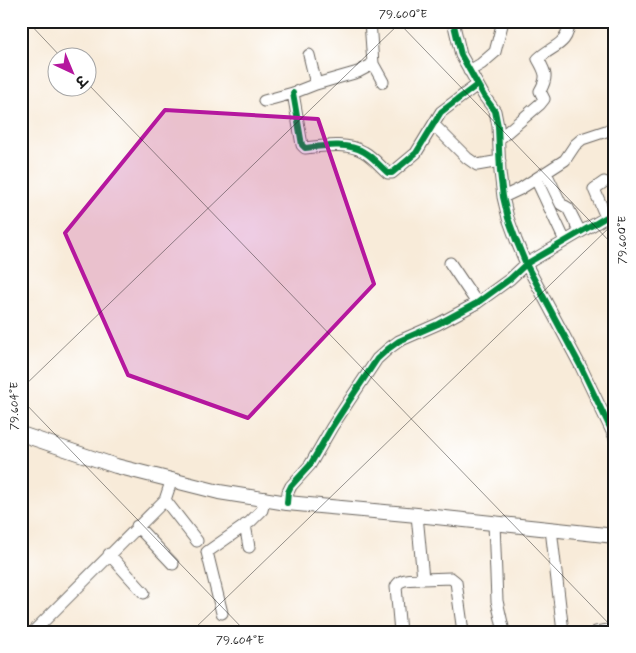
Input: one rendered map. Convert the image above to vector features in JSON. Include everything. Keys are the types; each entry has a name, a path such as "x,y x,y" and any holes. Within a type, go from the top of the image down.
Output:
{"main road":[{"path":"21,434 116,466 219,492 287,503 615,536"}],"street":[{"path":"370,21 373,64 383,82"},
{"path":"453,21 460,55 495,111 498,126 503,197 508,218 526,264 581,367 615,438"},
{"path":"469,71 495,52 503,21"},
{"path":"499,139 544,99 540,91 546,80 546,74 538,59 566,38 569,21"},
{"path":"309,55 316,84"},
{"path":"264,101 358,72 373,64"},
{"path":"293,93 302,145 305,148 344,145 355,148 365,152 388,173 392,173 416,153 441,112 477,85"},
{"path":"434,126 467,158 477,165 500,161"},
{"path":"503,197 565,160 575,145 582,139 615,128"},
{"path":"541,176 561,204 568,208 580,232"},
{"path":"541,176 564,241"},
{"path":"287,503 288,492 291,486 310,465 332,427 377,359 399,341 444,321 476,303 510,279 526,264 542,257 564,241 610,215 594,189 604,182"},
{"path":"450,263 476,303"},
{"path":"33,632 165,500 172,479"},
{"path":"222,613 207,552 245,525 262,510 265,498"},
{"path":"165,500 196,541"},
{"path":"417,515 423,579"},
{"path":"494,523 498,601 504,632"},
{"path":"245,525 249,547"},
{"path":"137,526 173,564"},
{"path":"551,529 563,632"},
{"path":"109,554 144,593"},
{"path":"400,632 396,587 400,580 451,578 456,582 463,632"},
{"path":"596,632 615,629"}],"highlighted area":[{"path":"165,110 318,119 374,284 248,418 128,375 65,233"}],"cycle path":[{"path":"453,21 461,55 484,96 495,111 498,126 503,197 516,240 526,264 581,367 615,438"},
{"path":"293,93 302,145 305,148 343,146 357,149 370,156 388,173 392,173 416,153 441,112 477,85"},
{"path":"287,503 288,492 291,486 310,465 332,427 377,359 388,349 399,341 438,324 477,303 510,279 526,264 615,212"}]}
